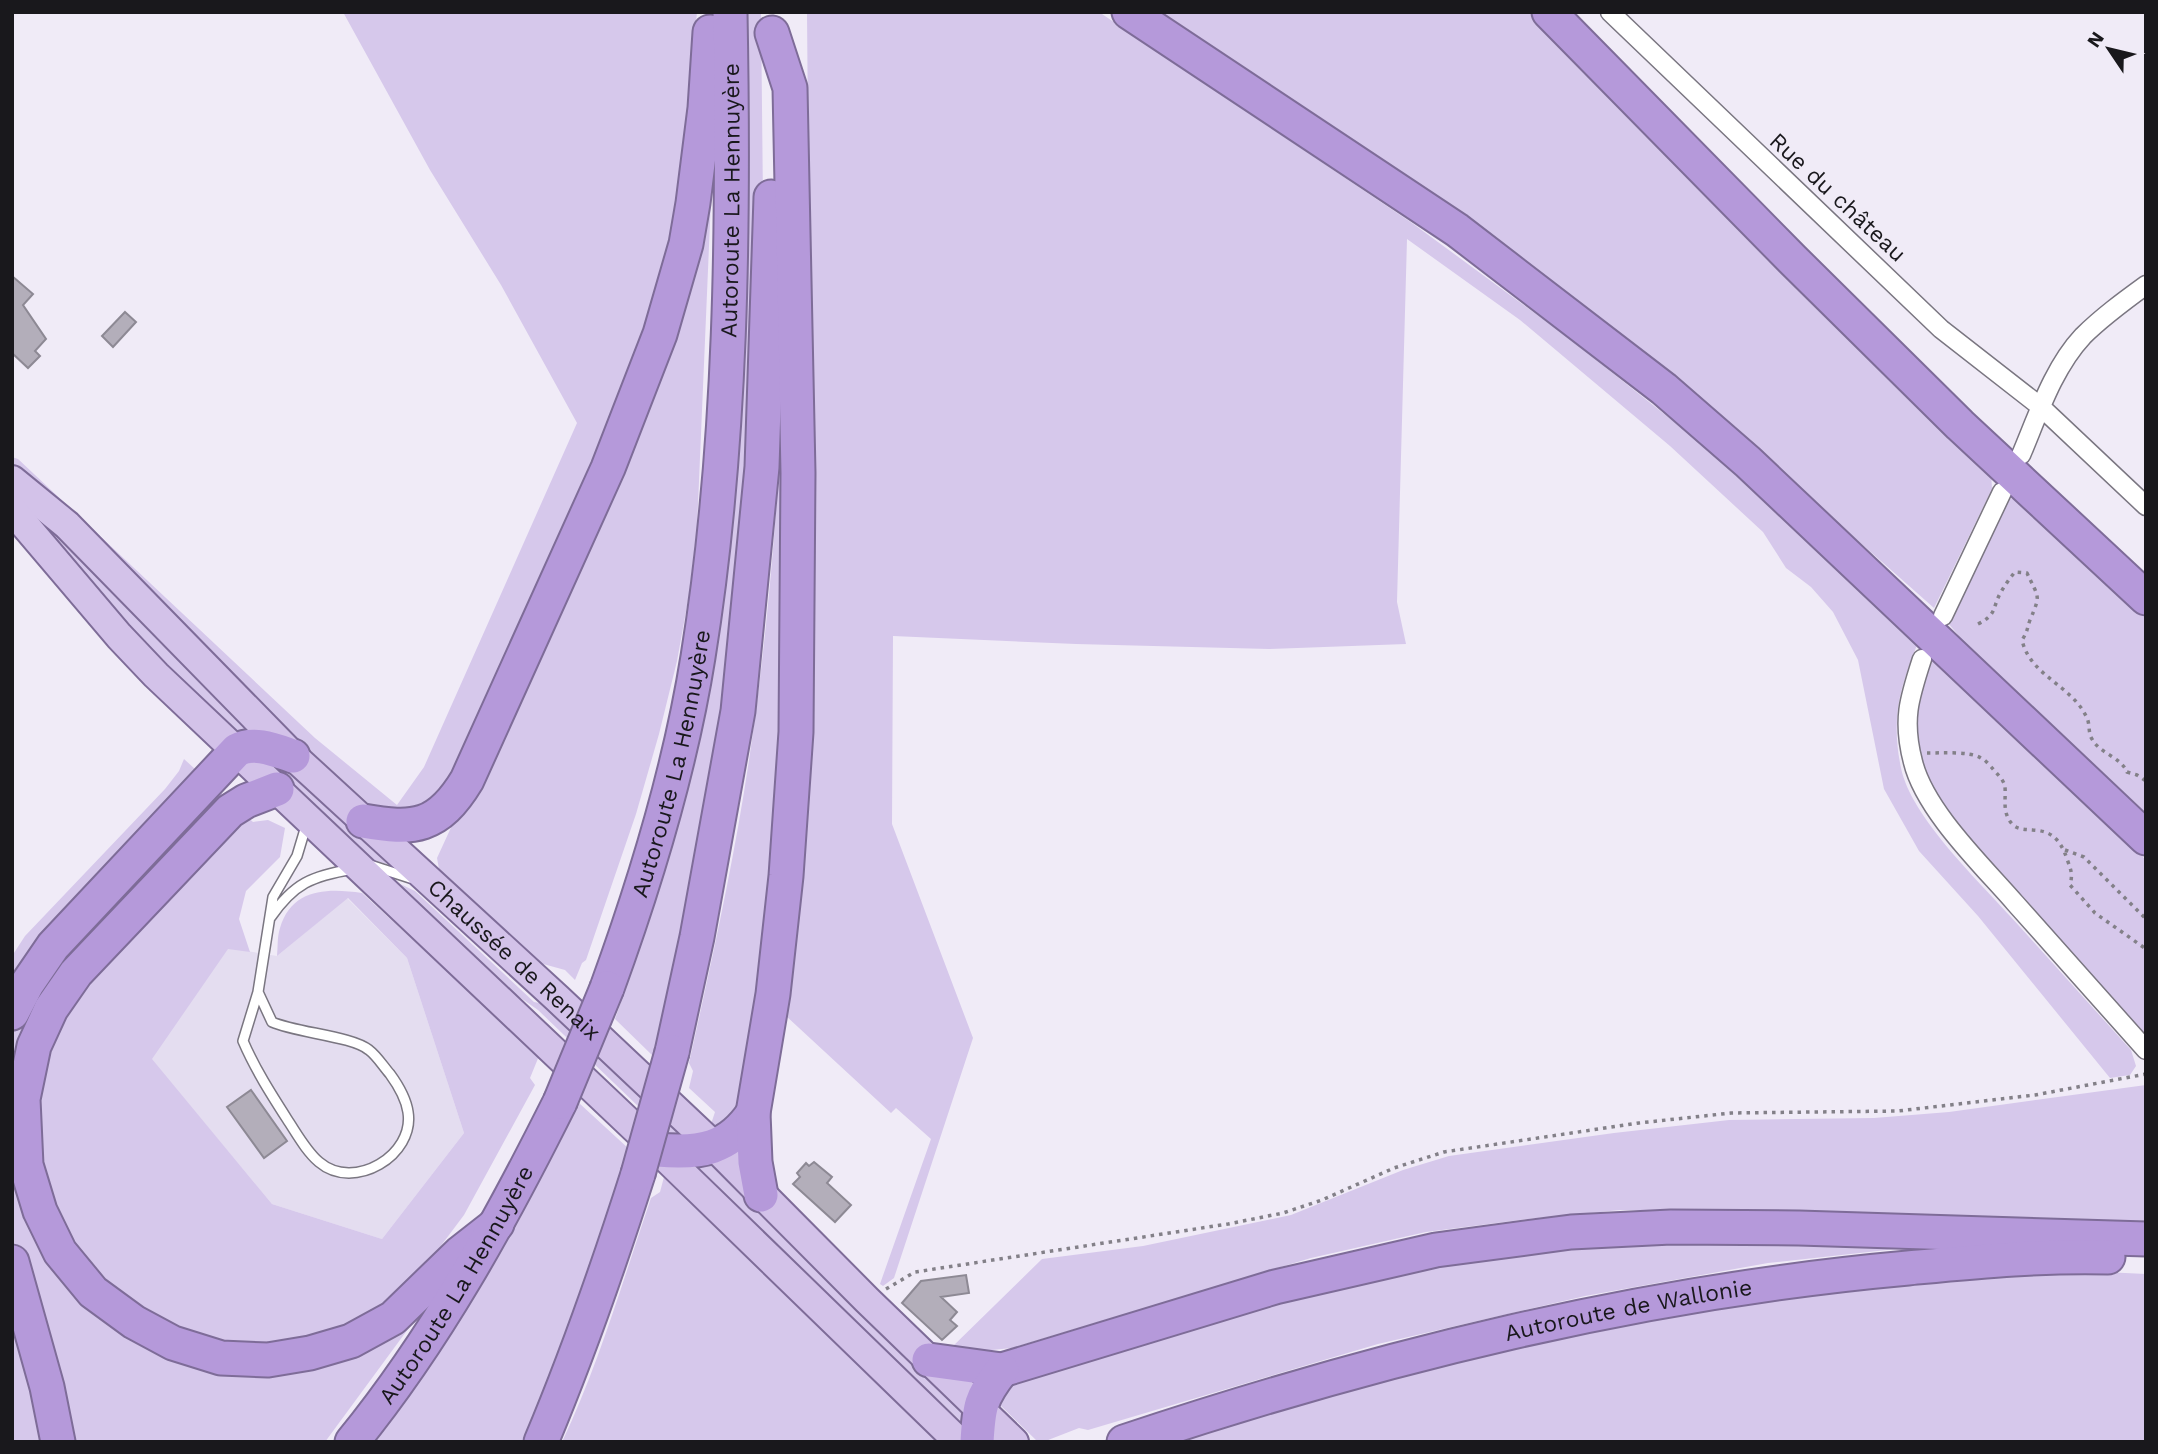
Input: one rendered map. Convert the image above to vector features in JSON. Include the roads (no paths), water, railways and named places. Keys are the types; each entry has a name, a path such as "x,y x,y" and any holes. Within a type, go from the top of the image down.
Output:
{"highway":[{"path":"363,821 397,827 416,825 439,814 455,801 467,780 608,468 660,334 686,244 700,154 711,12"},
{"name":"Autoroute La Hennuyère","path":"352,1442 433,1330 497,1224 560,1102 607,988 642,890 673,773 698,659 721,466 732,128 730,12"},
{"path":"1129,12 1458,230 1664,389 1748,462 2146,838"},
{"path":"1549,12 1950,415 2146,598"},
{"path":"761,1195 755,1163 753,1113 773,993 786,876 796,732 798,643 798,473 790,88 772,23"},
{"name":"Autoroute La Hennuyère","path":"541,1442 570,1373 648,1162 700,923 738,711 762,467 773,127 772,23"},
{"path":"12,1013 27,984 53,946 237,750 243,747 263,747 293,755"},
{"path":"278,789 246,801 230,811 76,973 51,1009 34,1046 23,1098 26,1165 40,1211 60,1252 93,1292 134,1322 173,1343 221,1358 268,1360 310,1353 351,1340 393,1318 460,1253 497,1224"},
{"path":"648,1162 714,1146 741,1130 753,1113"},
{"path":"929,1360 1002,1370 1299,1281 1436,1250 1571,1232 1671,1227 1786,1227 2146,1239"},
{"name":"Autoroute de Wallonie","path":"1124,1442 1338,1375 1551,1322 1750,1286 1848,1273 1969,1263 2103,1257 2146,1258"},
{"path":"12,1262 47,1387 58,1442"},
{"path":"977,1442 979,1408 987,1389 1002,1370"}],"main road":[{"name":"Chaussée de Renaix","path":"12,480 66,525 293,755 714,1146 867,1300 1014,1442"},
{"name":"Chaussée de Renaix","path":"12,510 119,636 156,674 358,868 648,1162 959,1442"}],"street":[{"name":"Rue du château","path":"1610,12 1941,329 2041,407 2146,506"},
{"path":"2021,455 2060,368 2082,338 2112,310 2146,285"},
{"path":"1943,616 2002,492"},
{"path":"1922,659 1908,700 1907,729 1913,765 1931,802 1961,841 2146,1050"}],"lane":[{"path":"258,992 272,1023 290,1030 349,1041 368,1048 378,1059 397,1084 408,1112 408,1128 389,1160 354,1173 321,1164 301,1140 256,1071 243,1041 258,992 273,897 304,838 307,818"},
{"path":"267,922 285,897 305,881 370,864 433,886"}]}
